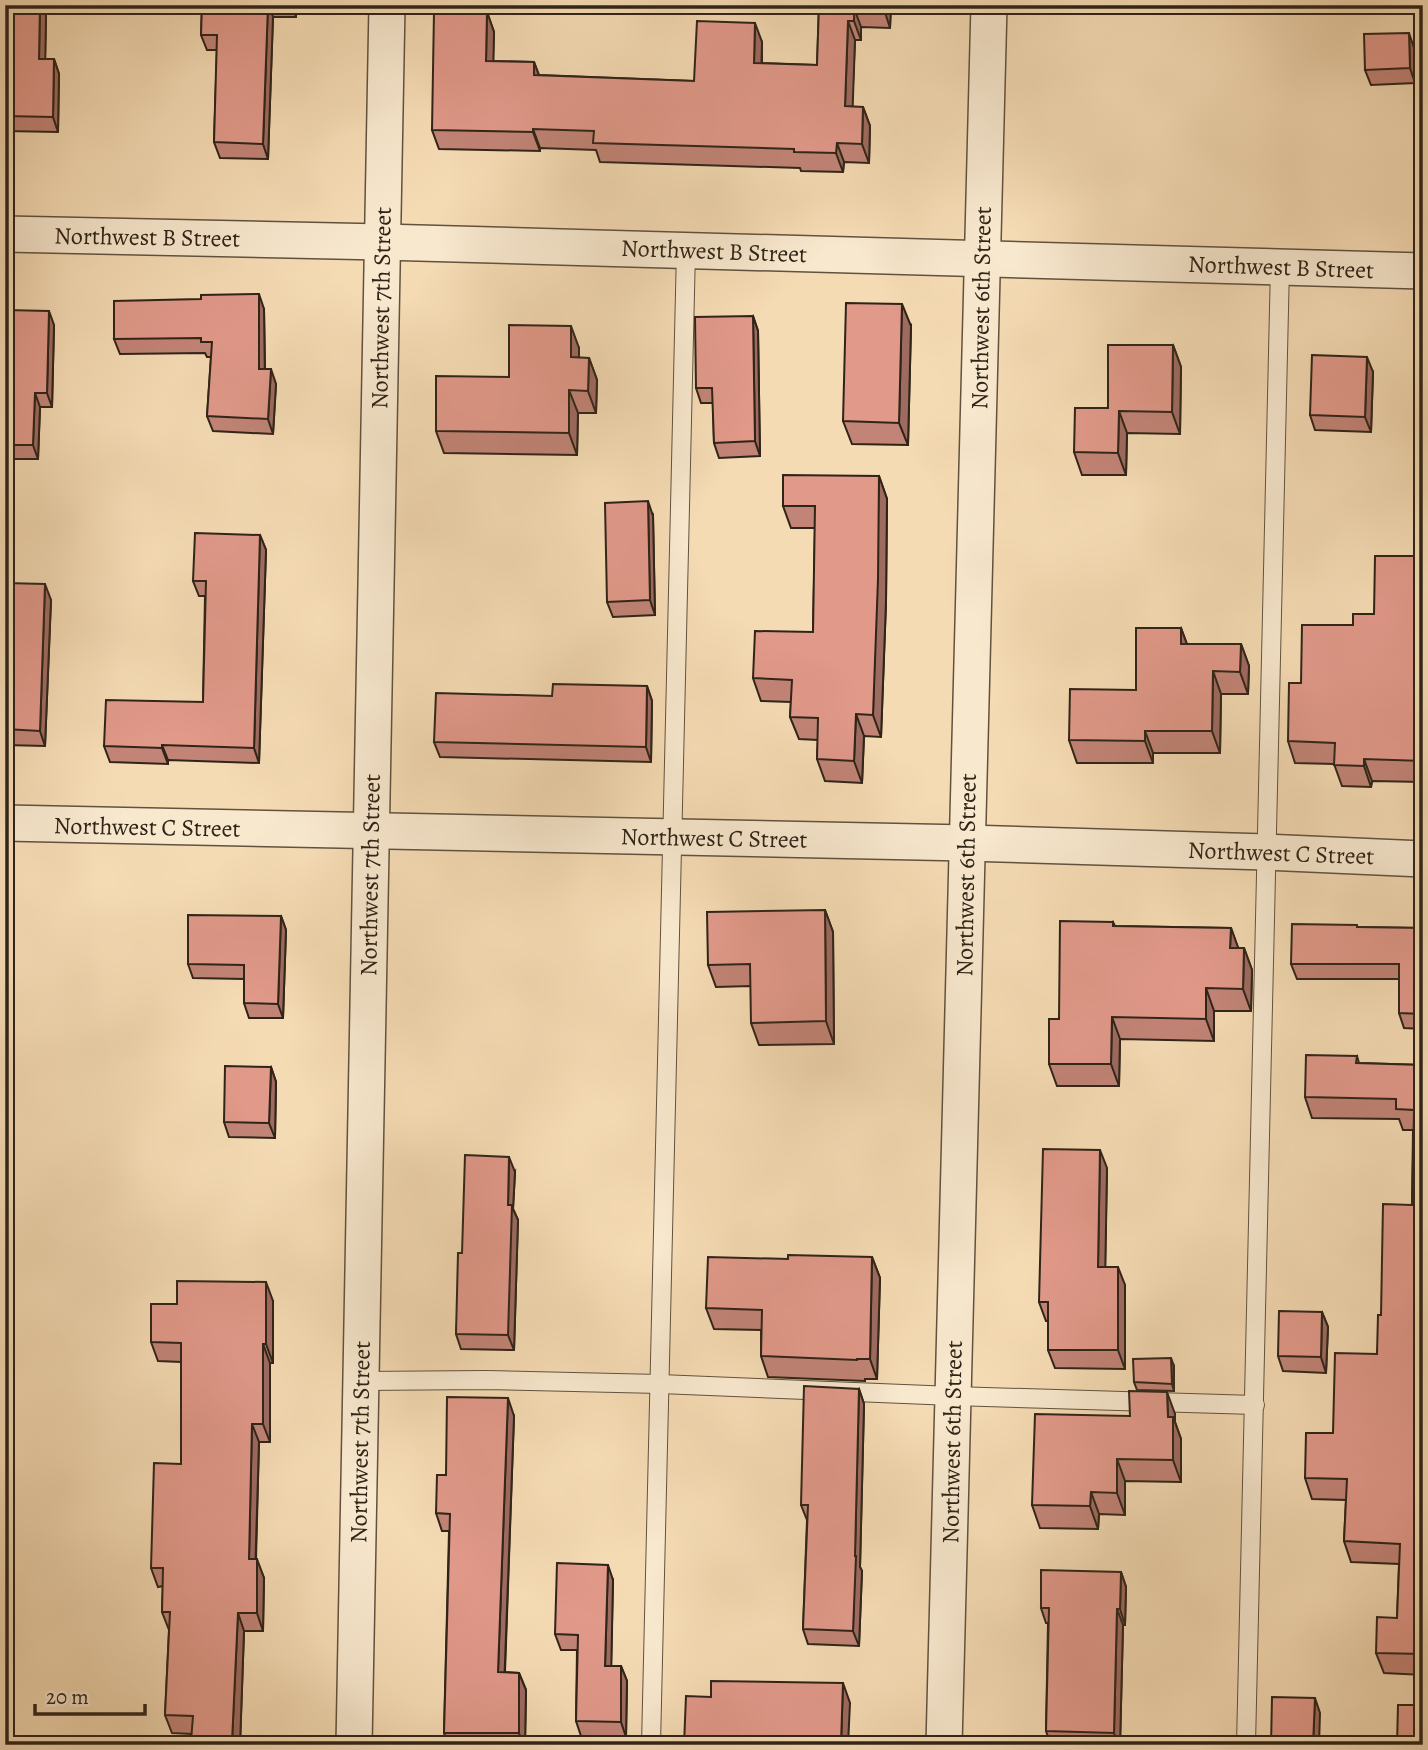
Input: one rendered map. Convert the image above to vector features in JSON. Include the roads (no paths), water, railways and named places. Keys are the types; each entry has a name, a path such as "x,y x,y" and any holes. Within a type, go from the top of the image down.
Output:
{"street":[{"name":"Northwest 7th Street","path":"354,1745 387,5"},
{"name":"Northwest 6th Street","path":"944,1745 989,5"},
{"name":"Northwest B Street","path":"5,234 1423,271"},
{"name":"Northwest C Street","path":"5,823 967,843 1423,859"}],"lane":[{"path":"651,1745 686,250"},
{"path":"1246,1745 1280,266"},
{"path":"361,1381 486,1380 660,1384 1255,1405"}]}
